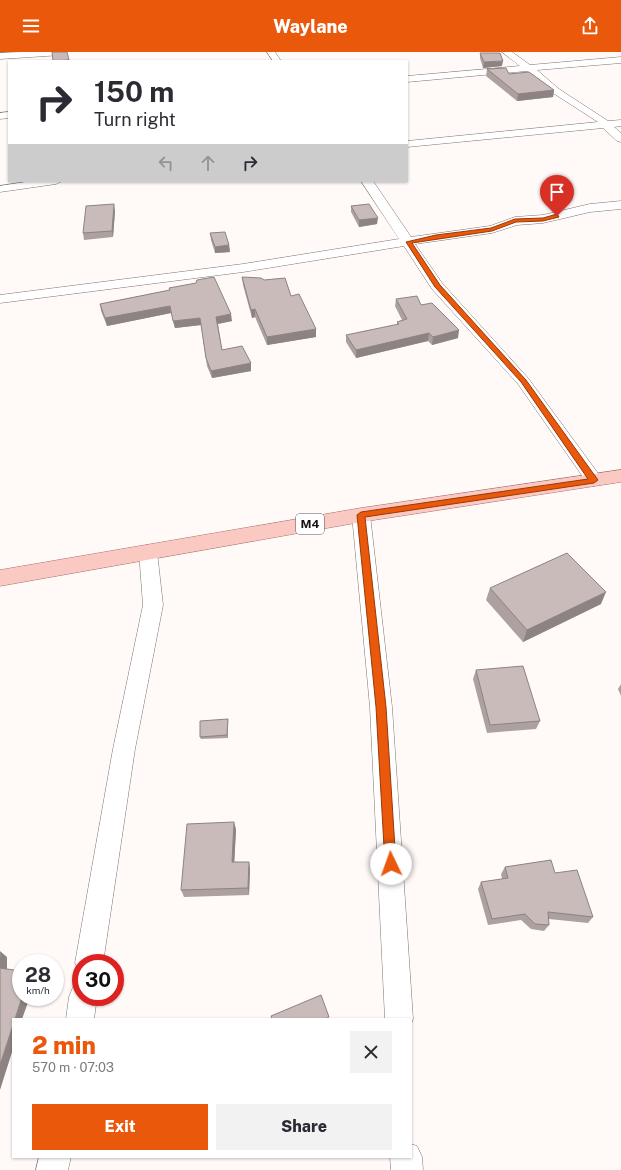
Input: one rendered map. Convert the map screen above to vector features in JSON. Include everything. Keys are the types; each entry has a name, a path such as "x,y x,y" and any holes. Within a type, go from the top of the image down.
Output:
{"main road":[{"name":"M4","path":"0,578 361,515 621,476"}],"street":[{"path":"0,56 62,52"},
{"path":"506,52 556,91 594,114 621,139"},
{"path":"408,79 621,60"},
{"path":"408,144 621,123"},
{"path":"0,189 49,182"},
{"path":"369,182 437,286 523,381 594,480"},
{"path":"0,299 244,268 492,229 515,221 543,219 590,208 621,205"},
{"path":"361,515 381,707 399,1018"},
{"path":"90,954 124,749 153,605 148,552"},
{"path":"80,1018 82,1006"},
{"path":"52,1170 55,1158"},
{"path":"406,1158 407,1170"}],"building":[{"path":"52,52 67,52 69,60 53,60"},
{"path":"480,53 500,53 503,61 484,62"},
{"path":"506,68 509,74 529,72 554,90 518,94 487,69"},
{"path":"114,204 112,231 83,233 86,206"},
{"path":"369,204 378,218 359,220 351,206"},
{"path":"225,232 229,245 215,247 210,233"},
{"path":"214,277 231,314 216,317 222,350 242,346 251,363 211,371 206,358 200,318 173,321 170,306 105,318 100,304 170,290 169,288 196,283 197,280"},
{"path":"242,277 261,278 264,280 285,278 291,296 299,294 316,329 267,337 255,309 251,310"},
{"path":"417,296 421,305 432,303 459,330 433,337 429,333 356,350 346,335 399,324 397,322 407,319 396,299"},
{"path":"567,553 606,592 527,630 490,588"},
{"path":"523,666 540,721 490,725 476,670"},
{"path":"228,719 227,735 200,737 200,721"},
{"path":"234,822 232,862 249,862 248,888 181,890 187,824"},
{"path":"551,860 555,873 577,870 593,917 548,912 549,925 535,924 525,914 492,919 481,882 508,878 505,867"},
{"path":"0,968 12,970 12,1006 19,1006 15,1018 12,1018 12,1028 0,1065"},
{"path":"321,995 329,1017 272,1018 271,1016"}],"route":[{"path":"391,864 381,707 361,515 594,480 523,381 437,286 408,242 472,233 500,227 515,221 527,219 538,220 557,216"}]}
